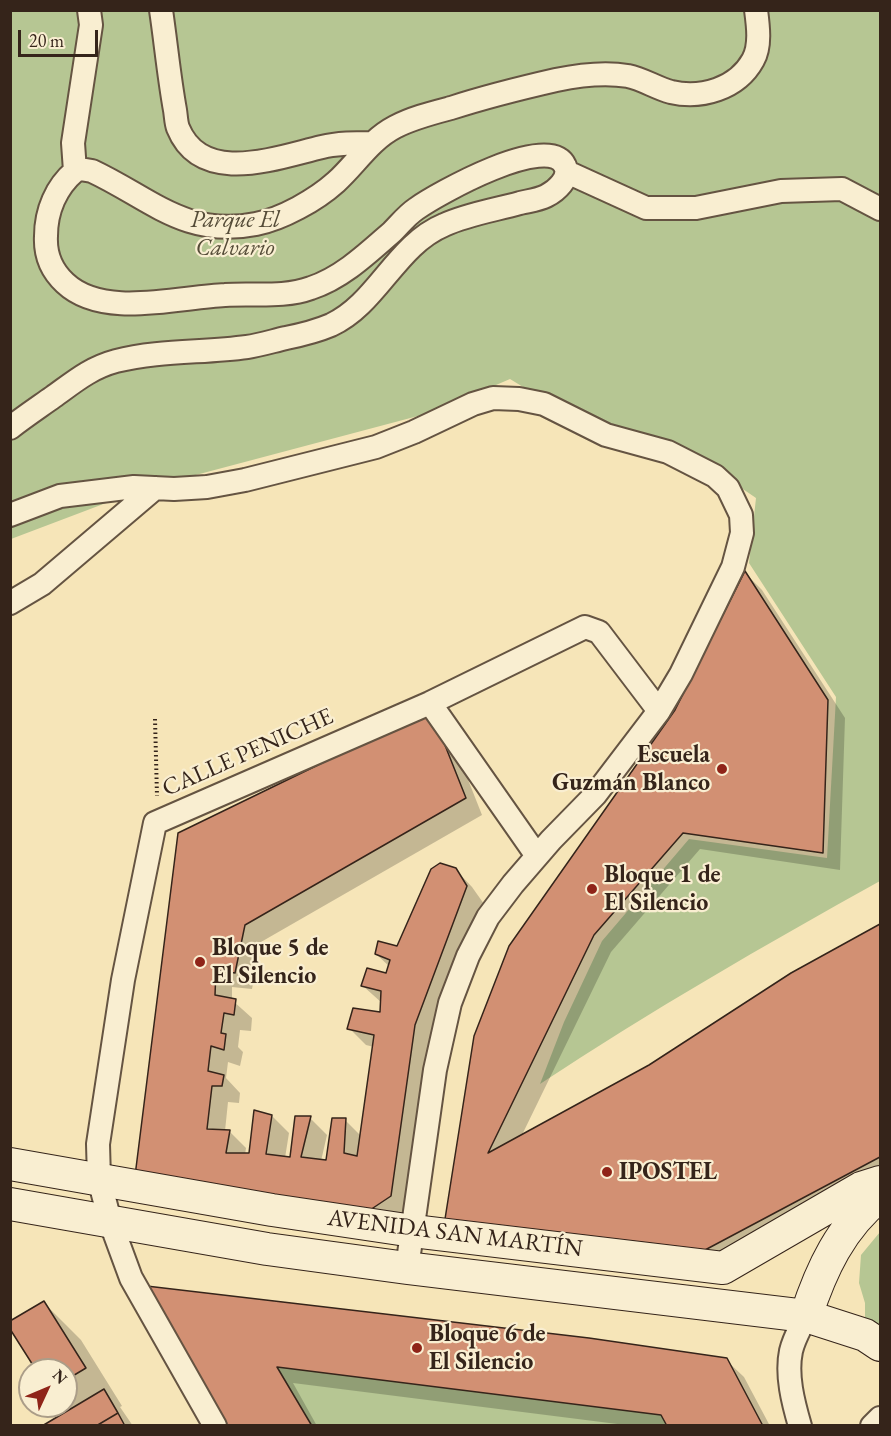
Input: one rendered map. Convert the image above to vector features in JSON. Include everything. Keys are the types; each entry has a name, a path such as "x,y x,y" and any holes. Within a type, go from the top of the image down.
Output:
{"main road":[{"name":"AVENIDA SAN MARTÍN","path":"10,1164 272,1210 413,1231 723,1268 861,1188 880,1182"},
{"path":"806,1316 834,1249 862,1210 880,1196"},
{"name":"AVENIDA SAN MARTÍN","path":"10,1204 267,1249 806,1316 865,1335 880,1345"}],"street":[{"path":"75,171 73,143 91,25 89,10"},
{"path":"161,10 177,126 186,144 194,152 210,159 234,164 252,164 322,147 345,143 372,143"},
{"path":"10,428 81,375 113,362 155,354 249,347 330,326 345,317 375,288 419,239 433,230 469,216 545,196 564,181 567,172 565,164 559,158 546,155 531,156 480,173 414,211 351,266 329,281 303,291 119,303 94,300 72,289 57,275 46,254 49,213 58,189 75,171 80,169 93,171 166,213 195,224 221,227 257,224 312,200 336,182 372,143 395,127 493,95 576,76 607,74 629,76 669,91 692,95 712,93 741,75 754,59 758,42 756,10"},
{"path":"567,172 646,208 696,208 781,191 842,189 880,209"},
{"path":"10,515 60,496 134,487 207,487 244,480 376,447 473,404 493,398 519,399 544,404 606,435 668,452 715,476 728,488 741,515 742,533 733,567 681,674 659,711 595,795 537,856 488,917 468,956 450,1003 435,1070 407,1268"},
{"path":"10,603 42,584 156,488"},
{"name":"CALLE PENICHE","path":"215,1425 131,1278 110,1221 99,1179 98,1144 123,980 155,823 430,703 585,627 599,632 659,711"},
{"path":"430,703 537,856"},
{"path":"800,1425 794,1405 790,1375 791,1351 806,1316"},
{"path":"872,1425 880,1418"}],"path":[{"path":"155,718 157,795 155,823"}],"green space":[{"name":"Parque El Calvario","path":"11,11 880,11 880,881 708,979 623,1030 540,1084 564,1022 602,941 689,839 827,858 836,697 749,563 756,498 696,457 610,440 510,379 433,412 143,489 11,539"},
{"path":"880,1232 880,1345 865,1335 865,1303 859,1283 861,1255"},
{"path":"277,1367 661,1415 667,1425 312,1425"}],"building":[{"name":"Bloque 1 de El Silencio","path":"745,571 828,700 823,853 683,833 594,935 488,1153 649,1065 791,973 880,924 880,1157 705,1250 445,1219 474,1036 509,946 675,710"},
{"name":"Bloque 5 de El Silencio","path":"431,710 466,798 245,925 235,973 216,970 215,995 236,999 234,1015 224,1013 221,1033 226,1034 224,1050 211,1046 208,1071 224,1075 222,1086 212,1086 207,1129 230,1130 226,1153 249,1153 254,1110 272,1115 266,1154 290,1157 295,1116 311,1116 301,1157 326,1160 332,1118 346,1118 344,1153 357,1156 374,1035 347,1029 353,1008 380,1012 381,991 361,986 367,968 386,973 390,960 375,954 378,941 397,946 431,869 440,863 456,868 467,886 415,1025 391,1196 364,1214 135,1176 178,833"},
{"name":"Bloque 6 de El Silencio","path":"138,1285 589,1338 727,1358 763,1426 667,1426 661,1415 277,1367 312,1426 223,1426"},
{"path":"44,1301 86,1368 78,1373 78,1358 28,1358 10,1329 10,1321"},
{"path":"104,1389 118,1413 96,1426 42,1426 55,1418 78,1418 78,1405"},
{"path":"118,1413 125,1426 96,1426"}],"place":[{"name":"Escuela Guzmán Blanco","path":"722,769"},
{"name":"Bloque 1 de El Silencio","path":"592,889"},
{"name":"Bloque 5 de El Silencio","path":"200,962"},
{"name":"IPOSTEL","path":"607,1172"},
{"name":"Bloque 6 de El Silencio","path":"417,1348"}]}
